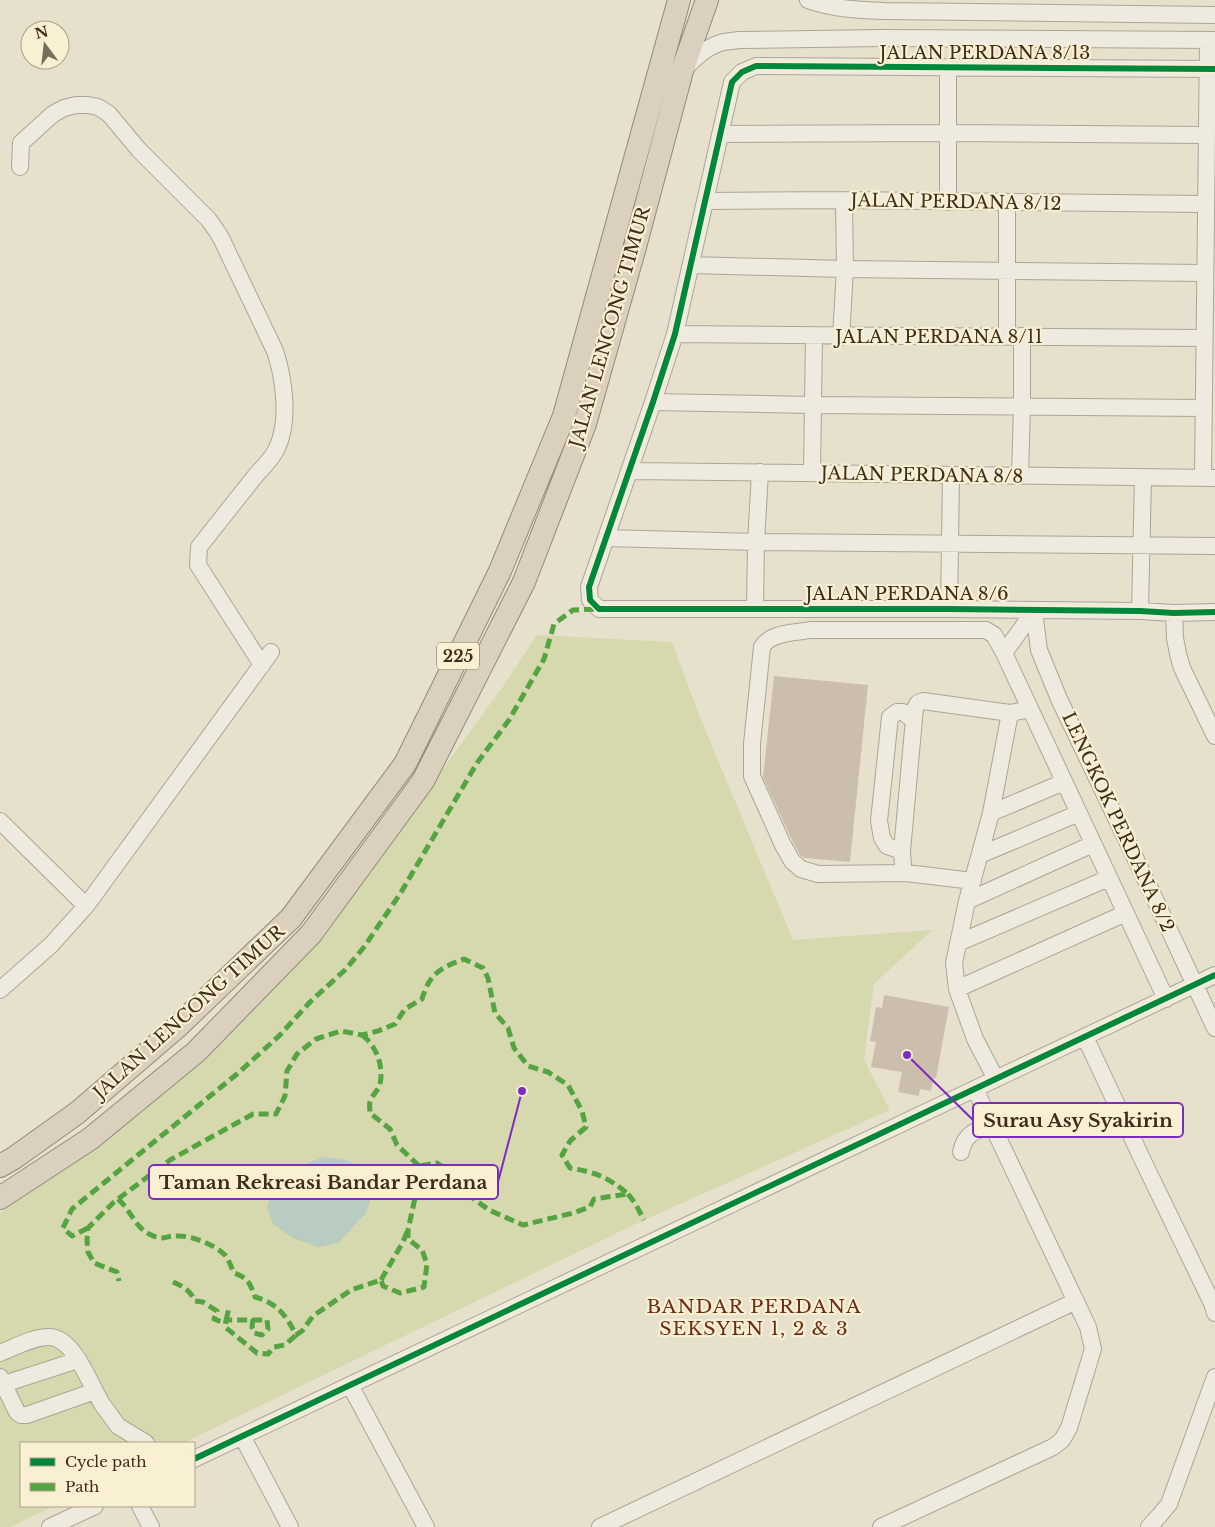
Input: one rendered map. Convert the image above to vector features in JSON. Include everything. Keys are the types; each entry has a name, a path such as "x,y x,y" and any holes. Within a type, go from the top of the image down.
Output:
{"highway":[{"name":"JALAN LENCONG TIMUR","path":"5,1163 77,1113 176,1028 291,918 405,764 500,571 564,416 679,0"},
{"name":"JALAN LENCONG TIMUR","path":"0,1198 90,1139 196,1052 311,934 423,781 524,582 585,424 682,71 707,0"}],"street":[{"path":"808,0 822,5 850,10 1215,15"},
{"path":"882,38 884,11"},
{"path":"682,71 698,55 711,47 720,43 740,40 882,38 1211,40 1206,135 1208,267 1204,338 1204,408 1209,478"},
{"name":"JALAN PERDANA 8/13","path":"720,134 732,82 742,72 756,66 1211,68"},
{"path":"948,68 948,202"},
{"path":"0,990 51,945 86,906 266,658 198,565 199,547 277,449 283,427 284,409 282,380 275,350 222,238 209,220 139,150 109,114 98,107 76,105 64,108 54,114 21,144 20,167"},
{"path":"1206,135 720,134 675,334 654,402 606,538 756,542 1215,546"},
{"path":"842,337 845,269 844,200"},
{"name":"JALAN PERDANA 8/12","path":"706,201 844,200 1206,204"},
{"path":"1007,202 1008,270 1022,406 1020,476"},
{"path":"691,265 845,269 1008,270 1208,267"},
{"name":"JALAN PERDANA 8/11","path":"675,334 842,337 1204,338"},
{"path":"812,473 814,336"},
{"path":"654,402 1204,408"},
{"name":"JALAN PERDANA 8/8","path":"630,471 1209,478"},
{"path":"755,608 760,472"},
{"path":"949,609 951,475"},
{"path":"1140,611 1143,477"},
{"name":"JALAN PERDANA 8/6","path":"606,538 589,587 590,600 599,609 755,608 1215,612"},
{"path":"1004,653 1034,611"},
{"name":"LENGKOK PERDANA 8/2","path":"1034,611 1040,650 1059,699 1215,1028"},
{"path":"1174,613 1175,638 1182,668 1215,736"},
{"path":"973,881 906,873 818,874 800,869 792,860 783,845 752,776 752,744 762,647 765,641 782,634 810,630 986,630 994,635 1166,999"},
{"path":"906,873 903,867 902,851 915,708 918,703 924,701 1010,713 1030,709"},
{"path":"902,851 887,846 882,838 879,821 890,717 897,712 903,712 914,720"},
{"path":"996,1079 974,1039 957,989 954,963 967,901 991,813 1010,713"},
{"path":"991,813 1064,782"},
{"path":"980,855 1079,813"},
{"path":"0,821 86,906"},
{"path":"967,901 1094,844"},
{"path":"958,943 1109,878"},
{"path":"957,989 1126,913"},
{"path":"195,1459 1215,975"},
{"path":"1086,1037 1145,1165 1212,1302 1215,1313"},
{"path":"881,1527 1053,1447 1062,1440 1069,1428 1093,1350 1088,1327 975,1089"},
{"path":"961,1152 965,1139 972,1132 992,1125"},
{"path":"600,1527 1076,1301"},
{"path":"0,1353 50,1336 68,1345 102,1404 118,1426 144,1442"},
{"path":"78,1360 2,1381 21,1415 26,1415 96,1391"},
{"path":"1149,1527 1168,1504 1215,1377"},
{"path":"350,1385 426,1527"},
{"path":"242,1436 290,1527"},
{"path":"50,1527 93,1507"},
{"path":"141,1507 151,1527"}],"green space":[{"path":"537,635 672,642 699,715 793,940 932,930 874,984 864,1060 890,1110 644,1220 185,1442 20,1442 20,1507 52,1507 10,1527 0,1527 0,1213 38,1187 191,1071 288,974 360,882 504,685"}],"shaded area":[{"path":"324,1157 347,1160 366,1172 370,1201 366,1213 338,1243 318,1247 293,1238 273,1224 267,1206 275,1185 297,1167"}],"building":[{"path":"774,676 868,685 850,862 804,858 800,855 763,777"},
{"path":"884,995 949,1007 936,1078 933,1078 931,1091 920,1089 919,1096 898,1092 902,1072 871,1067 876,1042 870,1041 876,1007 882,1008"}],"marked path":[{"path":"88,1228 72,1236 63,1228 72,1209 237,1074 279,1036 310,1002 345,970 364,947 400,894 477,763 509,720 544,659 554,624 573,610 599,609"},
{"path":"118,1199 126,1208 140,1227 149,1234 162,1238 185,1236 197,1239 221,1251 234,1273 248,1282 255,1297 275,1306 288,1321 296,1335 302,1331 313,1316 351,1290 381,1280 383,1286 400,1293 424,1287 427,1264 422,1250 408,1239 419,1166 437,1163 446,1169 456,1186 489,1210 523,1225 590,1207 594,1199 628,1194 601,1176 570,1168 562,1155 570,1141 586,1127 582,1111 568,1085 548,1072 528,1066 514,1048 508,1028 495,1013 488,978 483,968 464,959 448,965 432,977 422,999 405,1009 395,1024 362,1035 341,1031 316,1039 297,1054 287,1071 285,1096 276,1114 253,1114 170,1160 114,1202 88,1228 87,1240 88,1252 94,1263 117,1272 119,1281"},
{"path":"362,1035 375,1050 381,1070 380,1084 370,1102 370,1113 390,1129 397,1145 419,1166"},
{"path":"628,1194 644,1220"},
{"path":"381,1280 407,1232"},
{"path":"173,1282 186,1289 195,1301 203,1302 217,1311 214,1319 225,1323"},
{"path":"226,1320 229,1308"},
{"path":"253,1319 252,1327 254,1333 262,1335 268,1329 267,1320 226,1320 225,1327 257,1353 268,1354 274,1347 285,1345 296,1335"}],"cycle path":[{"path":"1215,69 756,66 742,72 732,82 675,334 589,587 590,600 599,609 949,609 1215,612"},
{"path":"195,1459 1215,975"}],"place":[{"name":"Surau Asy Syakirin","path":"907,1055"},
{"name":"Taman Rekreasi Bandar Perdana","path":"522,1091"}],"district":[{"name":"BANDAR PERDANA SEKSYEN 1, 2 & 3","path":"754,1317"}]}
